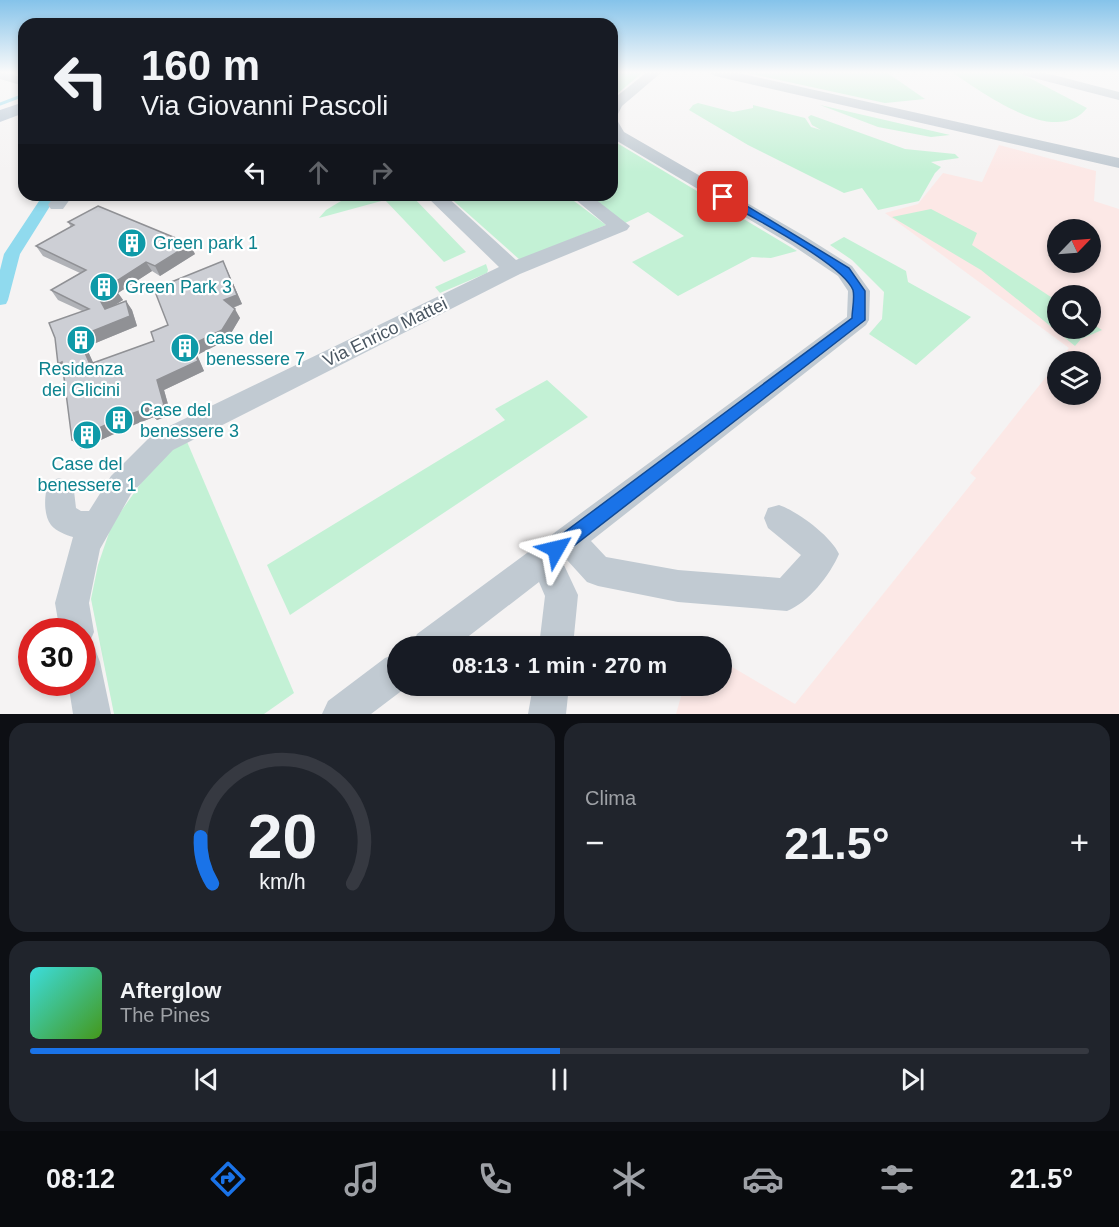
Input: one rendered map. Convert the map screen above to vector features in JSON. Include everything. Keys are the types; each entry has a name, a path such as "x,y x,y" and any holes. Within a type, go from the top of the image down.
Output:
{"main road":[{"path":"0,116 18,108"}],"street":[{"path":"861,105 1119,163"},
{"path":"442,636 858,320 859,291 845,271 799,241 618,135"},
{"path":"440,201 513,269"},
{"name":"Via Enrico Mattei","path":"75,618 72,603 85,545 121,485 163,442 513,269 620,226 587,201"},
{"path":"59,491 62,516 77,525 98,524"},
{"path":"556,549 598,571 678,585 787,595 823,554 778,518"},
{"path":"556,549 562,595 557,636"},
{"path":"341,714 387,678"},
{"path":"89,696 92,714"},
{"path":"547,714 550,696"}],"shaded area":[{"path":"999,145 1096,171 1094,201 1119,209 1119,714 676,714 681,696 732,696 732,667 795,704 976,478 970,473 1047,376 1047,405 1101,405 1101,351 1067,351 1069,348 1057,339 1101,339 1101,285 1047,285 1047,332 885,213 918,204 943,173 982,182"}],"green space":[{"path":"693,105 707,105 733,112 753,108 754,105 805,118 811,127 821,130 812,125 808,117 811,115 905,149 955,154 959,158 931,162 941,167 919,201 878,210 862,188 844,193 748,145 689,110"},
{"path":"821,105 950,135 931,137 878,127"},
{"path":"1005,105 1082,105 1087,108 1073,119 1057,122 1038,119"},
{"path":"618,144 797,251 771,258 752,257 678,296 632,262 684,236 648,212 623,224 591,201 618,201"},
{"path":"341,201 381,201 319,218 326,210"},
{"path":"386,201 417,201 466,252 444,262"},
{"path":"454,201 574,201 606,225 520,260"},
{"path":"931,209 977,233 972,245 1047,294 1047,323 981,270 892,217"},
{"path":"844,237 906,271 908,282 971,317 916,365 869,334 882,319 884,292 852,260 830,245"},
{"path":"486,264 487,273 440,293 435,287"},
{"path":"1066,339 1081,339 1075,346"},
{"path":"547,380 588,417 290,615 267,565 505,420 495,409"},
{"path":"185,437 294,693 264,714 114,714 91,599 98,565 112,524 168,445"}],"building":[{"path":"98,206 190,244 155,266 146,262 112,284 116,290 100,300 105,309 126,301 130,316 78,337 90,364 154,341 151,332 168,325 154,289 223,261 237,295 224,300 235,309 222,330 191,345 198,361 157,380 164,405 128,415 72,440 62,362 58,364 55,338 49,323 89,309 51,290 86,270 36,246 74,225 68,222"}],"waterway":[{"path":"0,300 12,254 46,201"}],"place":[{"name":"Green park 1","path":"132,243"},
{"name":"Green Park 3","path":"104,287"},
{"name":"Residenza dei Glicini","path":"81,340"},
{"name":"case del benessere 7","path":"185,348"},
{"name":"Case del benessere 3","path":"119,420"},
{"name":"Case del benessere 1","path":"87,435"}],"route":[{"path":"556,549 858,320 859,291 845,271 723,197"}]}
